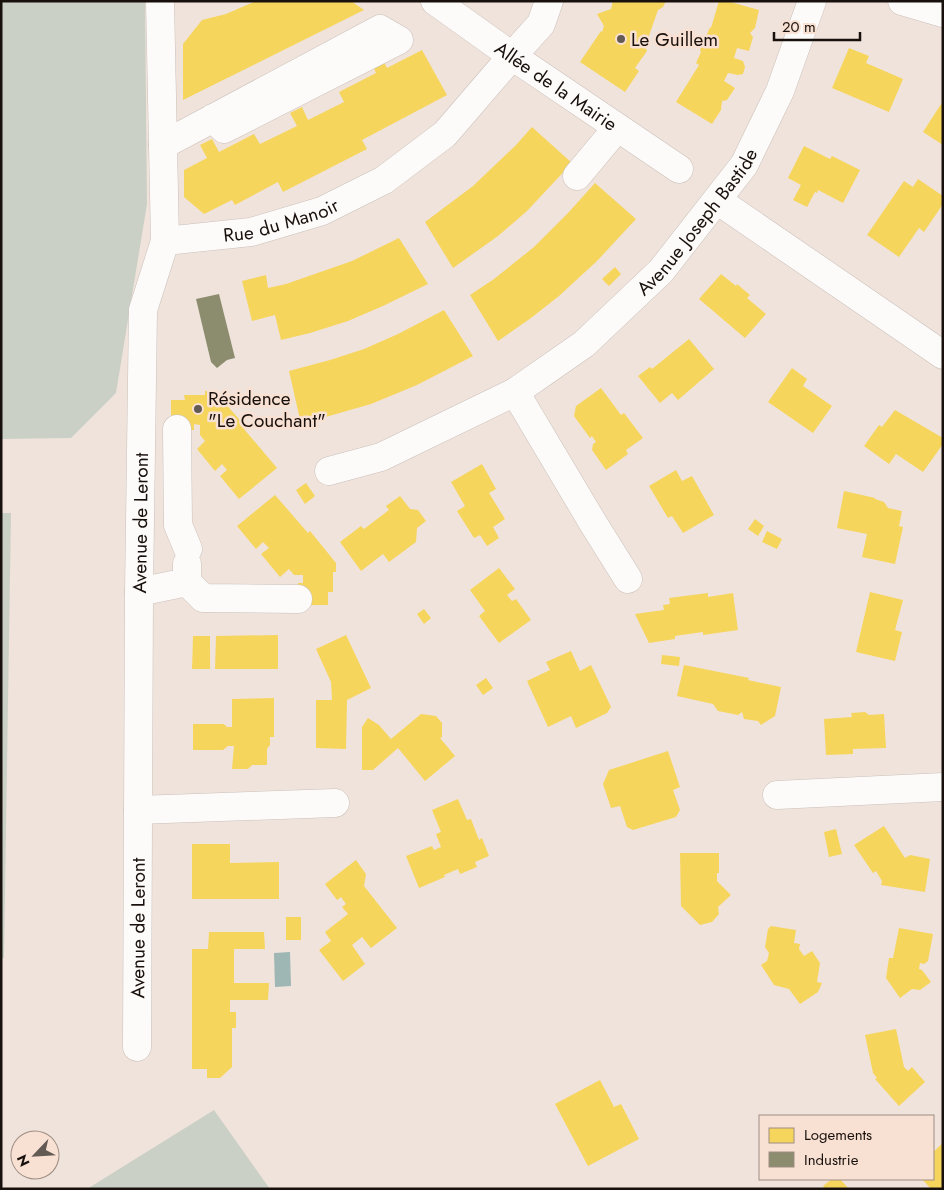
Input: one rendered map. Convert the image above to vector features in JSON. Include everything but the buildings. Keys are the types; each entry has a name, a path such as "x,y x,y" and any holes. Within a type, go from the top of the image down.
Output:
{"street":[{"path":"160,1 165,241"},
{"name":"Allée de la Mairie","path":"435,1 512,56 679,169"},
{"name":"Rue du Manoir","path":"165,241 251,232 322,211 384,180 445,134 541,24 549,1"},
{"name":"Avenue Joseph Bastide","path":"329,471 381,458 515,392 584,344 661,271 744,165 780,91 812,1"},
{"path":"902,1 943,13"},
{"path":"163,145 213,118 380,29 399,40 224,129 213,118"},
{"path":"577,176 617,128"},
{"path":"717,200 943,355"},
{"name":"Avenue de Leront","path":"137,1047 142,310 165,241"},
{"path":"515,392 593,524 628,579"},
{"path":"177,430 178,525 195,544 187,582"},
{"path":"139,592 187,582"},
{"path":"187,582 203,598 298,599"},
{"path":"777,795 943,787"},
{"path":"138,810 335,802"}],"shaded area":[{"path":"1,1 145,1 147,204 116,393 71,438 1,439"},
{"path":"1,513 11,513 4,958 1,958"},
{"path":"214,1110 270,1189 87,1189"}],"water":[{"path":"290,952 291,986 275,987 274,953"}],"place":[{"name":"Le Guillem","path":"621,39"},
{"name":"Résidence \"Le Couchant\"","path":"198,409"}]}
